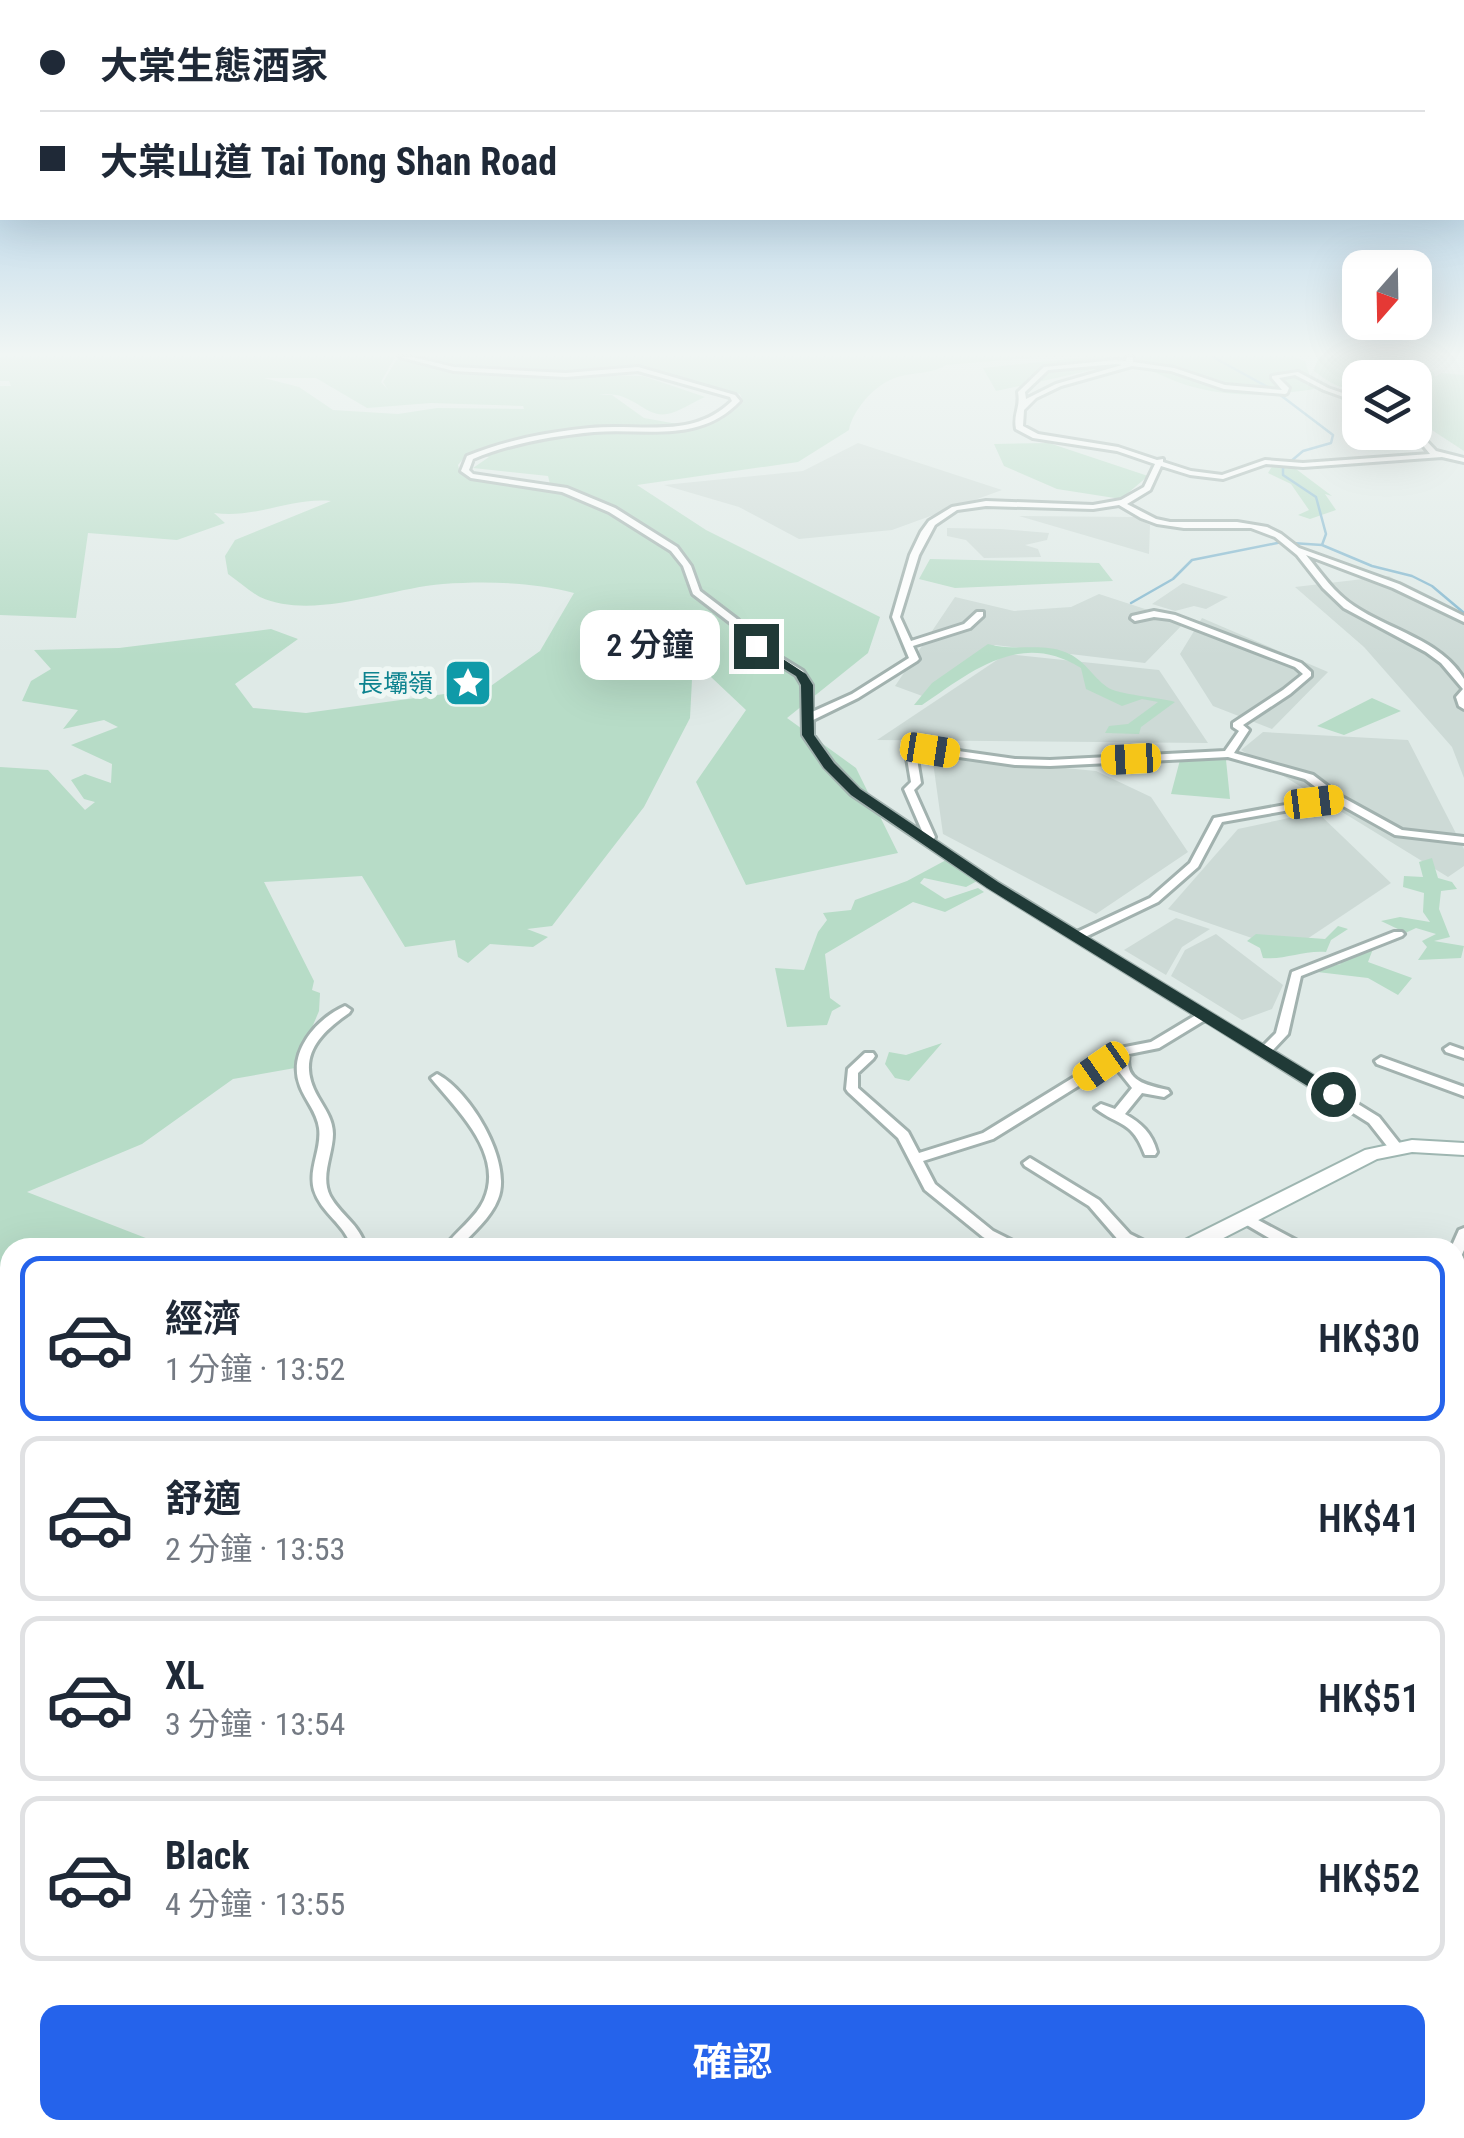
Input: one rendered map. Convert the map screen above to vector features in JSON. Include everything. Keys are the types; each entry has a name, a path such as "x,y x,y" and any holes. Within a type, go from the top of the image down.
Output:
{"street":[{"path":"476,457 465,466 471,476 564,490 612,510 649,534 690,574 696,592 735,622 756,646 800,674 807,685 808,735 829,766 856,792 931,840 954,860 1374,1120 1396,1148"},
{"path":"1143,457 1190,474 1228,477 1265,462 1303,465 1417,457"},
{"path":"1123,505 1157,476 1160,461"},
{"path":"808,712 830,709 914,659 896,617 932,523 953,510 996,504 1094,508 1123,505 1157,522 1263,529 1299,550 1396,586 1464,619"},
{"path":"1299,550 1322,576 1330,593 1363,617 1414,641 1450,666 1464,690 1464,706"},
{"path":"909,644 968,626 980,614"},
{"path":"1135,618 1154,614 1172,617 1298,665 1308,674 1302,685 1281,693 1236,726 1244,730 1228,754"},
{"path":"931,840 910,789 916,784 912,758 919,752 1050,763 1228,754 1309,777 1338,799 1399,833 1464,840"},
{"path":"1078,936 1154,900 1194,865 1218,820 1338,799"},
{"path":"1264,1052 1282,1034 1296,974 1398,934"},
{"path":"345,1010 324,1023 308,1042 303,1081 327,1132 320,1188 327,1202 349,1224 355,1238"},
{"path":"1164,1093 1139,1088 1122,1072 1120,1064 1129,1047 1154,1044 1205,1015"},
{"path":"1450,1049 1464,1054"},
{"path":"869,1056 852,1072 852,1089 903,1135 930,1187 995,1238"},
{"path":"1381,1060 1464,1092"},
{"path":"916,1158 988,1136 1101,1066 1120,1064"},
{"path":"437,1078 476,1122 494,1170 495,1188 488,1204 459,1238"},
{"path":"1117,1115 1139,1088"},
{"path":"1100,1108 1140,1130 1150,1152"},
{"path":"1206,1238 1353,1161 1396,1148 1464,1149"},
{"path":"1030,1162 1094,1203 1126,1238"},
{"path":"1245,1218 1280,1238"}],"shaded area":[{"path":"831,457 900,457 1002,490 892,530 799,539 739,507 664,485 803,471"},
{"path":"1019,516 1134,517 1150,525 1149,554"},
{"path":"947,528 1049,533 1047,540 1025,545 1038,549 1041,557 984,558 966,540 947,536"},
{"path":"1389,576 1464,621 1464,778 1452,747 1364,647 1295,587"},
{"path":"1183,583 1228,597 1206,609 1194,606 1175,611 1152,604"},
{"path":"1099,594 1185,622 1145,663 995,645 925,697 895,686 955,597 1014,611 1071,607"},
{"path":"1202,618 1328,672 1272,729 1213,706 1180,654"},
{"path":"1006,654 1159,670 1208,743 877,740"},
{"path":"1263,732 1408,740 1464,849 1464,866 1448,877 1241,750"},
{"path":"932,755 1096,771 1151,797 1188,852 1096,914 943,834"},
{"path":"1317,812 1391,883 1289,951 1168,909 1238,829"},
{"path":"1176,918 1210,929 1182,947 1166,975 1124,950"},
{"path":"1216,934 1283,985 1272,1009 1242,1020 1171,976 1185,950"}],"green space":[{"path":"0,457 465,457 458,465 460,473 480,481 552,492 548,476 473,468 487,457 806,457 798,462 637,485 706,530 880,617 868,653 787,718 856,768 898,853 746,885 696,782 746,710 693,660 690,718 644,807 552,926 527,929 548,937 533,947 490,944 468,963 458,957 455,940 405,947 362,876 264,882 314,981 312,990 320,993 319,1011 295,1068 233,1079 142,1144 27,1192 146,1238 0,1238 0,767 48,770 85,810 95,802 84,799 71,780 85,774 111,783 112,764 71,745 118,727 104,720 63,729 78,710 22,701 31,681 51,669 34,650 119,648 271,629 298,639 235,684 253,708 306,713 488,688 540,651 574,593 526,585 459,583 303,606 260,597 228,574 225,556 235,540 331,501 316,501 244,513 214,513 225,523 177,540 88,533 76,618 0,615"},
{"path":"1000,457 1090,457 1148,476 1121,499 1057,489 1004,466"},
{"path":"1273,465 1292,466 1332,496 1325,494 1336,510 1310,519 1298,515 1309,510 1291,484 1268,473"},
{"path":"930,559 1099,563 1113,581 955,588 919,579"},
{"path":"988,644 1056,649 1077,659 1112,690 1175,702 1141,727 1139,734 1105,733 1109,726 1128,724 1158,702 1142,699 1122,706 1086,689 1081,668 1059,657 1037,653 1017,654 978,668 922,705 914,705 932,683"},
{"path":"1372,698 1401,711 1344,735 1317,726"},
{"path":"1180,760 1226,760 1230,799 1171,794"},
{"path":"1432,858 1438,878 1452,882 1457,889 1441,891 1439,909 1450,937 1434,941 1464,946 1461,958 1418,960 1427,947 1422,941 1436,934 1416,928 1384,943 1394,930 1400,930 1381,921 1400,917 1430,922 1423,912 1424,893 1403,887 1404,876 1423,877 1419,862"},
{"path":"948,859 979,880 966,887 924,878 920,883 945,899 978,888 984,892 945,912 913,902 825,954 830,998 841,1006 832,1011 827,1025 787,1027 775,968 804,970 818,932 827,920 823,913 851,910 855,900 907,881"},
{"path":"1338,926 1348,929 1331,940 1326,952 1263,958 1260,948 1247,941 1256,934 1325,939"},
{"path":"1373,949 1368,962 1412,978 1398,995 1368,978 1309,971 1341,964 1337,961"},
{"path":"942,1043 909,1081 895,1078 885,1064 889,1052 906,1055"}],"waterway":[{"path":"1296,457 1283,468 1283,475 1316,497 1326,534 1322,545"},
{"path":"1131,603 1173,579 1192,560 1282,542"},
{"path":"1292,543 1322,545"},
{"path":"1322,545 1372,566 1412,576 1432,586 1464,613"}],"place":[{"name":"長壩嶺","path":"468,683"}],"route":[{"path":"756,646 800,674 807,685 808,735 829,766 856,792 992,885 1333,1094"}]}
